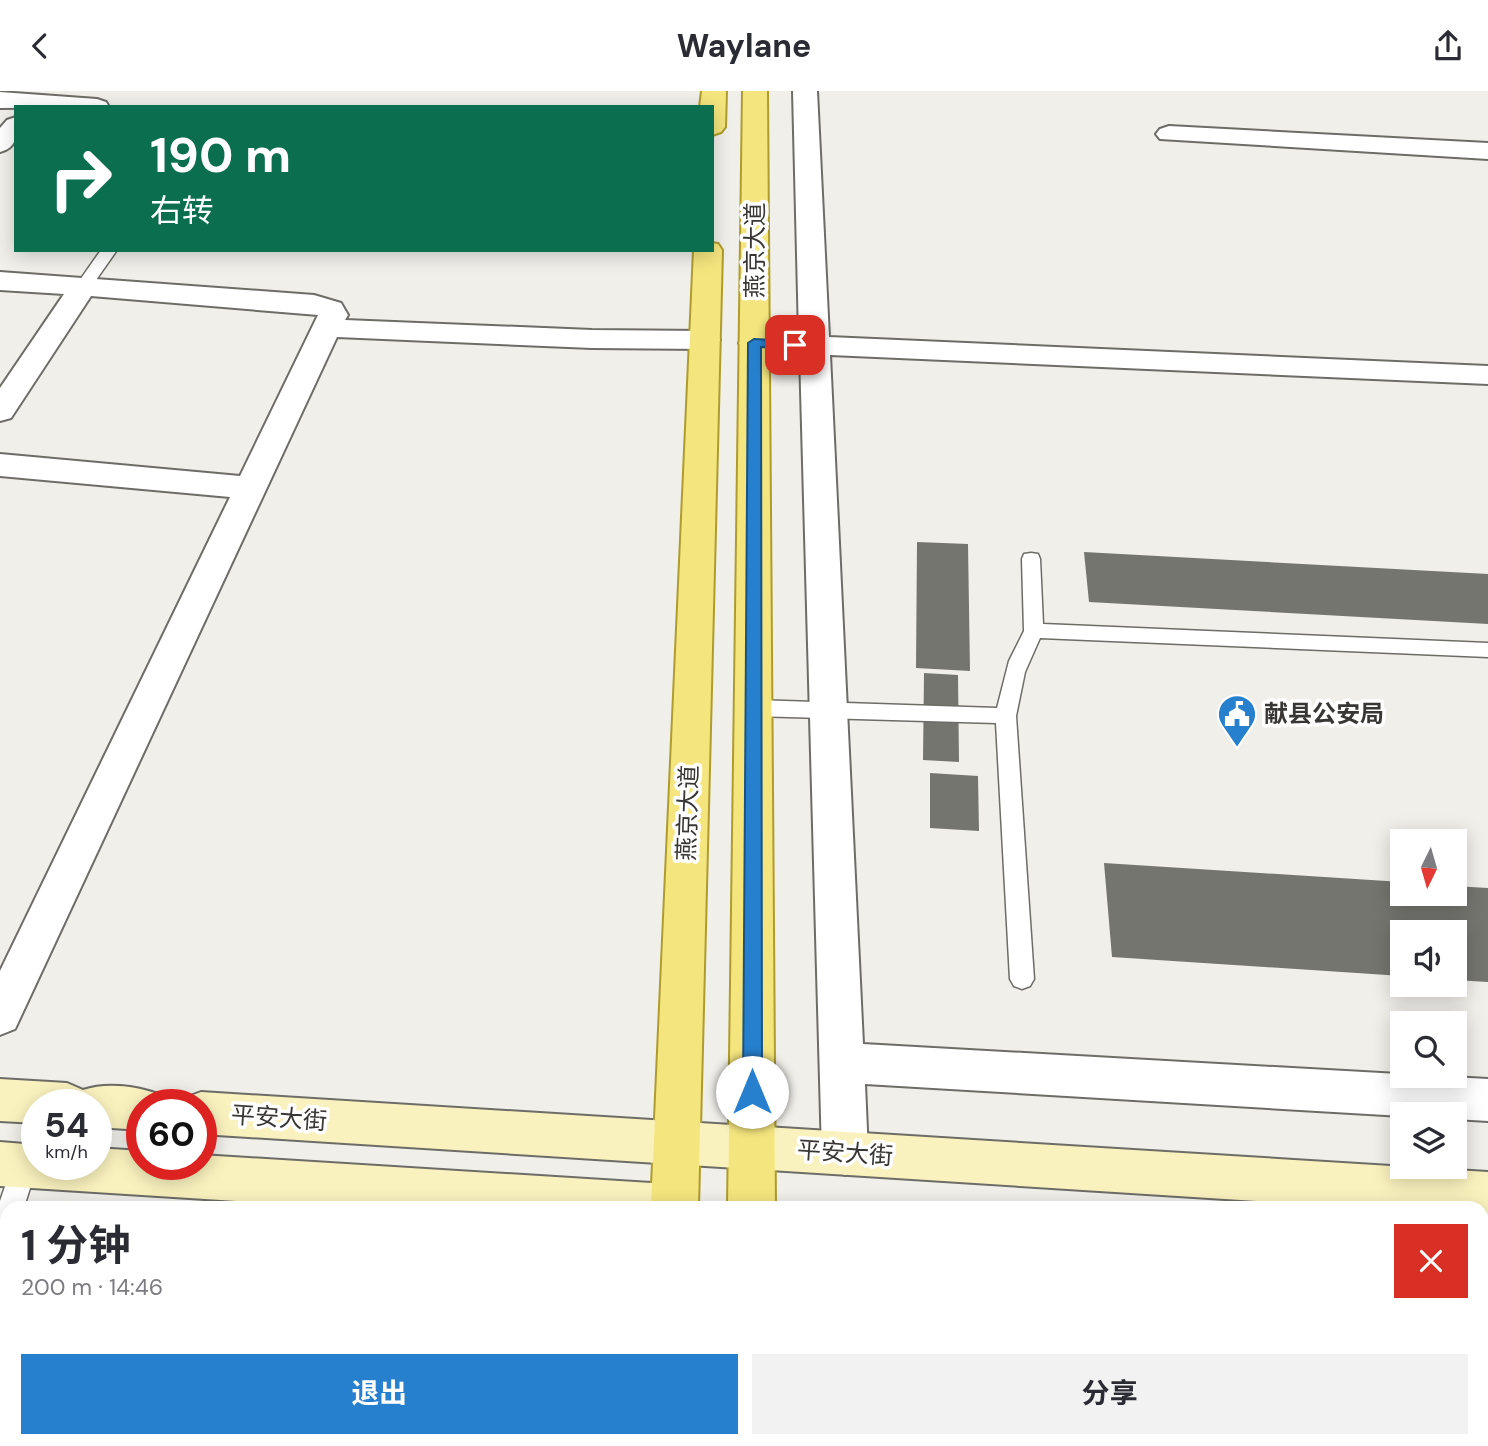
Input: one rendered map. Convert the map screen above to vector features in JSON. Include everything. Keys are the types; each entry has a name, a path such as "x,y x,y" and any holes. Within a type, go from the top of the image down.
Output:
{"main road":[{"name":"燕京大道","path":"752,1201 755,91"},
{"name":"燕京大道","path":"674,1201 708,252"},
{"path":"0,1100 21,1101"},
{"name":"平安大街","path":"217,1114 1488,1194"},
{"path":"12,1179 527,1201"}],"street":[{"path":"805,91 845,1153"},
{"path":"0,100 36,100 80,105"},
{"path":"0,144 14,127"},
{"path":"1170,134 1488,151"},
{"path":"0,281 320,304 331,309 332,315 0,1016"},
{"path":"0,411 83,287"},
{"path":"327,328 592,339 705,340"},
{"path":"754,343 1488,375"},
{"path":"0,465 250,488"},
{"path":"842,1063 1488,1101"}],"lane":[{"path":"83,287 107,252"},
{"path":"1022,979 1006,716 1014,668 1022,648 1034,631 1031,559"},
{"path":"1034,631 1488,650"},
{"path":"753,708 1006,716"}],"building":[{"path":"917,542 968,544 970,671 916,668"},
{"path":"1084,552 1488,574 1488,624 1089,602"},
{"path":"924,673 958,675 959,762 923,760"},
{"path":"930,773 978,776 979,831 930,828"},
{"path":"1104,863 1390,881 1390,907 1466,907 1467,887 1488,888 1488,982 1467,981 1467,920 1390,920 1390,975 1112,957"}],"place":[{"name":"献县公安局","path":"1237,748"}],"route":[{"path":"752,1092 754,343 795,345"}]}
